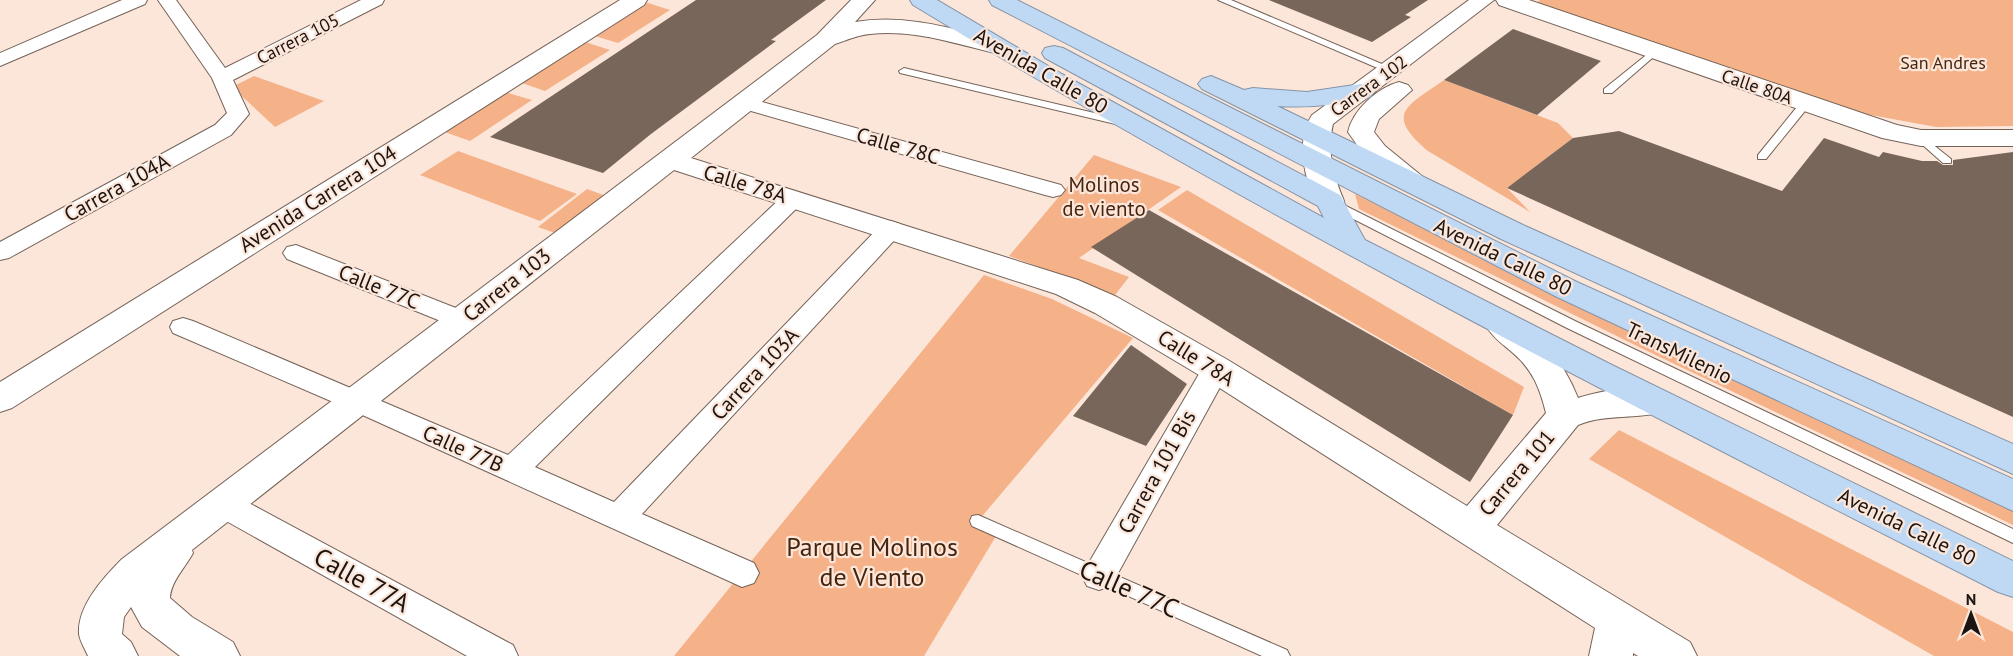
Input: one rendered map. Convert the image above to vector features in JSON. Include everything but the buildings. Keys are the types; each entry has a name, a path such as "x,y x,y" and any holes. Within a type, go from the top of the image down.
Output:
{"highway":[{"name":"Avenida Calle 80","path":"921,0 1131,124 1501,325 2013,580"},
{"name":"Avenida Calle 80","path":"961,0 1059,56 1330,201"},
{"name":"Avenida Calle 80","path":"1000,0 1317,150 1413,183 1669,305 2013,460"},
{"name":"Avenida Calle 80","path":"1046,0 1219,89 1317,150 1566,289 2013,496"},
{"path":"1219,89 1248,95 1297,100 1320,99 1361,92"},
{"path":"1330,201 1352,244"}],"street":[{"path":"0,60 138,0"},
{"path":"166,0 222,78"},
{"name":"Carrera 105","path":"222,78 375,0"},
{"name":"Avenida Carrera 104","path":"0,399 636,0"},
{"name":"Carrera 103","path":"190,530 825,40 864,0"},
{"name":"Carrera 102","path":"1317,150 1321,121 1483,0"},
{"name":"Carrera 102","path":"1413,183 1375,152 1362,136 1362,122 1366,116 1512,1"},
{"name":"Calle 80A","path":"1512,1 1891,132 1921,138 2013,138"},
{"name":"Carrera 103","path":"825,40 844,31 864,26 895,25 998,47"},
{"name":"Carrera 104A","path":"0,252 223,130 238,114 222,78"},
{"name":"Calle 78C","path":"744,103 1053,190"},
{"path":"1317,150 1330,201"},
{"name":"Calle 78A","path":"670,160 1067,287 1106,305 1144,325 1216,369 1470,530 1614,639 1675,656"},
{"path":"513,471 793,199"},
{"name":"Carrera 103A","path":"619,518 891,229"},
{"name":"Calle 77C","path":"296,254 462,320"},
{"name":"Carrera 101","path":"1501,325 1537,354 1547,366 1558,387 1564,416"},
{"name":"Calle 77B","path":"183,327 357,401 742,573"},
{"name":"Carrera 101 Bis","path":"1099,576 1216,369"},
{"name":"Carrera 101","path":"1470,530 1564,416 1581,408 1598,405 1655,402"},
{"name":"Calle 77A","path":"223,504 500,656"},
{"path":"116,656 101,638 99,623 107,606 136,571 190,530"},
{"path":"190,530 153,580 148,601 162,620 218,656"}],"lane":[{"path":"1223,0 1239,2 1390,70"},
{"path":"1608,91 1655,51"},
{"path":"904,71 1090,117 1131,124"},
{"path":"1762,157 1805,104"},
{"path":"1921,138 1947,161"},
{"name":"TransMilenio","path":"1330,201 1572,325 2013,536"},
{"name":"Calle 77C","path":"978,521 1281,656"}],"green space":[{"name":"San Andres","path":"1540,0 2013,0 2013,126 1936,127 1860,113 1536,3"},
{"path":"642,1 670,10 618,43 588,34"},
{"path":"582,41 610,50 545,91 516,81"},
{"path":"254,76 324,101 275,127 232,87"},
{"path":"1444,80 1558,123 1573,138 1507,188 1530,212 1428,151 1406,128 1404,119 1411,104"},
{"path":"505,92 532,100 470,141 442,131"},
{"path":"458,151 577,194 540,221 420,175"},
{"name":"Molinos de viento","path":"1094,155 1181,187 1079,258 1129,277 1115,295 1009,256"},
{"path":"587,189 606,196 558,234 538,227"},
{"path":"1187,190 1524,387 1513,415 1158,210"},
{"path":"1355,194 1641,334 2013,510 2013,525 1641,348 1359,209"},
{"name":"Parque Molinos de Viento","path":"984,275 1052,299 1133,338 978,521 999,531 924,656 674,656"},
{"path":"1619,430 2013,632 2013,656 1934,656 1589,459"}]}
